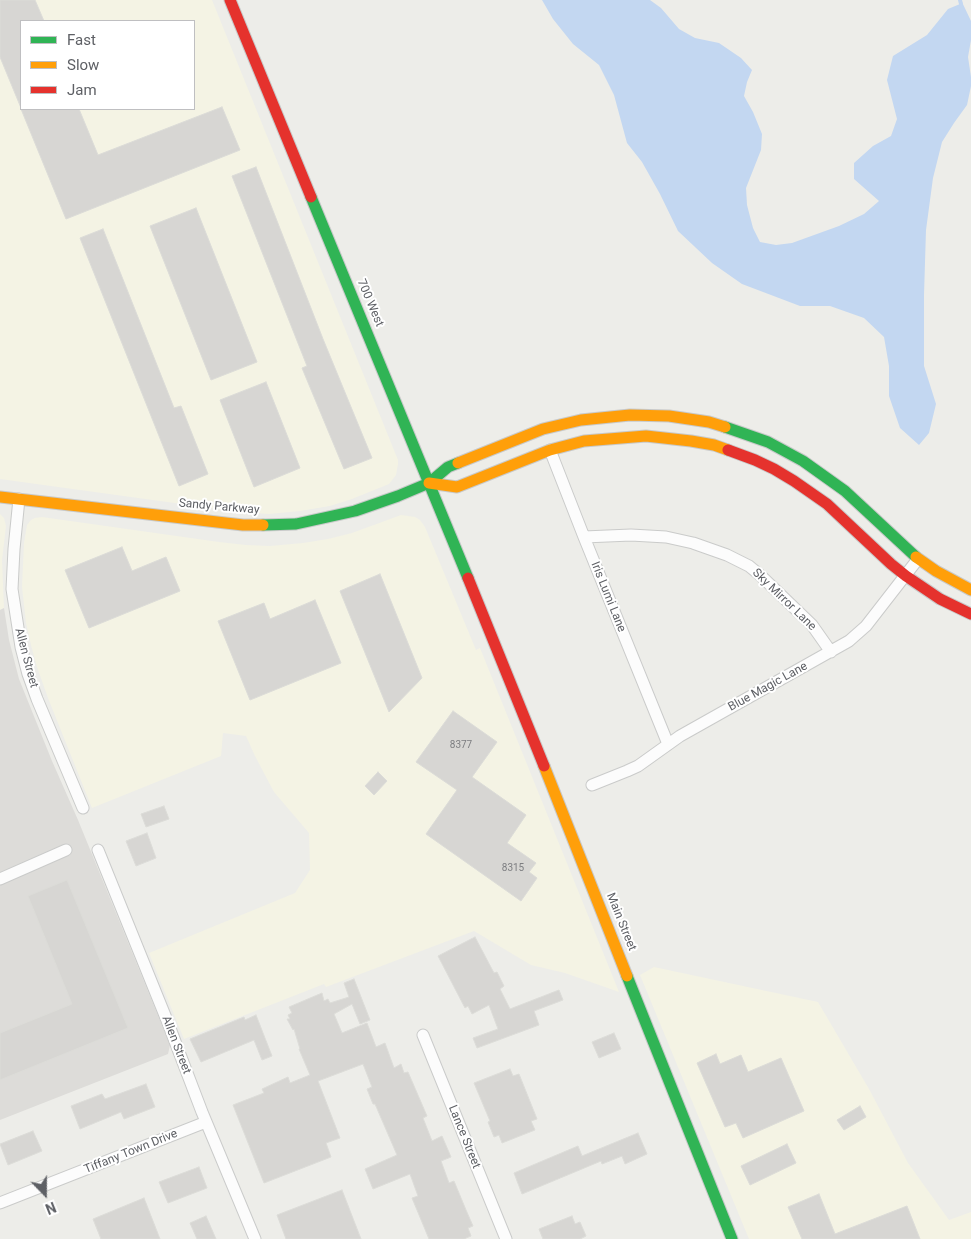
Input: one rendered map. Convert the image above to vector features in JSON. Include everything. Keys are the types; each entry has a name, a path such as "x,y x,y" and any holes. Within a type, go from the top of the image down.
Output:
{"main road":[{"name":"700 West","path":"230,0 484,616"},
{"path":"429,483 448,467 535,432 565,423 630,415 688,418 749,434 803,460 845,492 918,558 971,590"},
{"path":"429,483 457,487 550,450 584,441 646,436 691,441 714,446 734,452 774,469 812,492 906,576 940,599 971,614"},
{"name":"Sandy Parkway","path":"0,497 242,526 296,524 355,511 429,483"},
{"name":"Main Street","path":"484,616 732,1239"}],"street":[{"name":"Iris Lumi Lane","path":"550,450 668,744"},
{"name":"Allen Street","path":"19,499 12,589 21,647 37,699 83,808"},
{"name":"Sky Mirror Lane","path":"584,537 632,535 666,537 693,543 727,555 749,566 760,575 812,625 832,652"},
{"name":"Blue Magic Lane","path":"592,785 638,766 680,736 849,641 866,626 918,558"},
{"path":"0,879 66,850"},
{"name":"Allen Street","path":"98,850 206,1122 255,1239"},
{"name":"Lance Street","path":"423,1035 506,1239"},
{"name":"Tiffany Town Drive","path":"0,1203 206,1122"}],"shaded area":[{"path":"0,0 212,0 398,460 396,475 389,484 352,499 330,506 300,511 269,514 240,512 0,479"},
{"path":"0,514 4,518 6,526 2,560 4,608 0,610"},
{"path":"401,515 415,517 425,527 476,650 480,648 619,992 565,973 531,965 474,931 326,987 324,984 184,1039 149,953 295,893 310,870 309,833 274,792 246,736 223,733 221,756 92,808 48,698 31,645 26,623 22,587 24,543 27,525 31,520 42,517 219,542 270,546 328,539 352,533"},
{"path":"4,608 9,640 19,679 170,1045 168,1054 0,1120 0,610"},
{"path":"654,967 818,1002 869,1089 908,1163 949,1220 971,1212 971,1239 749,1239 640,975"}],"water":[{"path":"542,0 650,0 661,8 679,29 695,38 719,43 741,58 752,70 744,96 762,134 761,150 746,188 747,205 753,228 760,242 776,245 792,243 839,226 864,214 879,201 854,179 854,163 873,146 891,136 897,119 887,80 893,56 927,35 948,9 960,4 961,0 971,21 971,40 968,57 971,86 967,105 942,142 933,178 926,230 924,366 936,404 929,433 919,445 900,428 889,396 889,366 884,337 864,318 830,306 800,306 742,284 712,263 678,231 642,162 627,143 614,95 599,65 573,44 553,19"}],"building":[{"path":"0,0 35,0 44,20 20,20 20,106 0,57"},
{"path":"222,107 240,150 66,219 21,110 79,110 98,155"},
{"path":"256,167 372,458 344,469 302,368 307,366 232,176"},
{"path":"196,208 257,362 211,380 150,226"},
{"path":"103,229 174,408 181,406 208,474 179,486 80,238"},
{"path":"266,382 300,468 254,487 220,400"},
{"path":"122,547 132,571 166,557 180,591 89,628 65,570"},
{"path":"380,574 422,678 389,712 340,591"},
{"path":"315,600 341,663 250,700 218,621 264,603 270,619"},
{"path":"453,711 497,742 472,777 526,815 507,843 536,863 529,872 537,878 521,901 426,834 457,790 416,762"},
{"path":"378,772 387,781 374,795 365,786"},
{"path":"164,806 169,819 146,827 141,814"},
{"path":"147,833 156,858 136,866 126,841"},
{"path":"67,880 128,1028 0,1080 0,1033 72,1004 28,896"},
{"path":"475,937 494,973 497,972 504,986 500,989 510,1009 559,990 563,1000 534,1011 539,1025 477,1048 473,1038 498,1029 489,1005 472,1014 468,1006 465,1008 438,956"},
{"path":"354,979 370,1020 360,1024 352,1004 334,1014 342,1033 367,1023 376,1047 385,1043 394,1068 401,1064 404,1073 408,1072 427,1116 423,1118 432,1141 442,1136 451,1157 441,1161 449,1183 454,1181 473,1226 468,1228 471,1236 464,1239 429,1239 412,1198 418,1196 410,1174 373,1189 365,1169 397,1155 367,1089 372,1087 363,1064 318,1081 340,1138 326,1143 331,1157 264,1183 233,1105 264,1093 262,1089 288,1077 290,1083 310,1075 299,1049 294,1029 287,1019 290,1019 288,1015 292,1013 289,1007 322,993 324,1001 328,999 330,1003 349,997 344,983"},
{"path":"256,1015 272,1056 262,1060 254,1040 201,1062 190,1039 244,1017 245,1020"},
{"path":"614,1033 621,1049 599,1058 592,1042"},
{"path":"716,1054 720,1064 741,1055 748,1072 781,1058 804,1111 743,1138 736,1123 725,1127 697,1063"},
{"path":"510,1069 513,1076 519,1074 537,1119 531,1121 535,1130 502,1143 499,1135 494,1137 488,1122 490,1121 474,1083"},
{"path":"146,1084 155,1107 124,1119 121,1112 80,1129 71,1106 102,1094 105,1099"},
{"path":"860,1106 866,1117 844,1130 837,1120"},
{"path":"33,1131 42,1151 8,1165 0,1144"},
{"path":"638,1133 647,1154 625,1164 622,1156 602,1164 601,1161 522,1194 514,1173 578,1146 582,1156"},
{"path":"787,1144 796,1163 750,1185 741,1166"},
{"path":"199,1167 207,1188 168,1203 159,1182"},
{"path":"342,1190 361,1239 286,1239 277,1215"},
{"path":"819,1194 835,1234 907,1206 920,1239 802,1239 788,1207"},
{"path":"144,1198 160,1239 101,1239 93,1219"},
{"path":"206,1216 216,1239 197,1239 190,1223"},
{"path":"572,1216 575,1224 580,1222 586,1236 580,1239 543,1239 539,1229"}],"waterway":[{"path":"960,0 961,4"}],"traffic: fast":[{"path":"311,197 468,578"},
{"path":"725,427 768,442 803,461 845,491 916,557"},
{"path":"263,525 296,524 355,511 429,483 448,467 458,463"},
{"path":"627,976 732,1239"}],"traffic: slow":[{"path":"458,463 543,429 581,420 630,415 669,416 709,422 725,427"},
{"path":"429,483 457,487 550,450 584,441 646,436 691,441 714,445 728,450"},
{"path":"0,497 243,525 263,525"},
{"path":"916,557 936,571 971,590"},
{"path":"544,766 627,976"}],"traffic: jam":[{"path":"230,0 311,197"},
{"path":"728,450 755,460 794,481 827,504 906,576 940,599 971,614"},
{"path":"468,578 544,766"}]}
